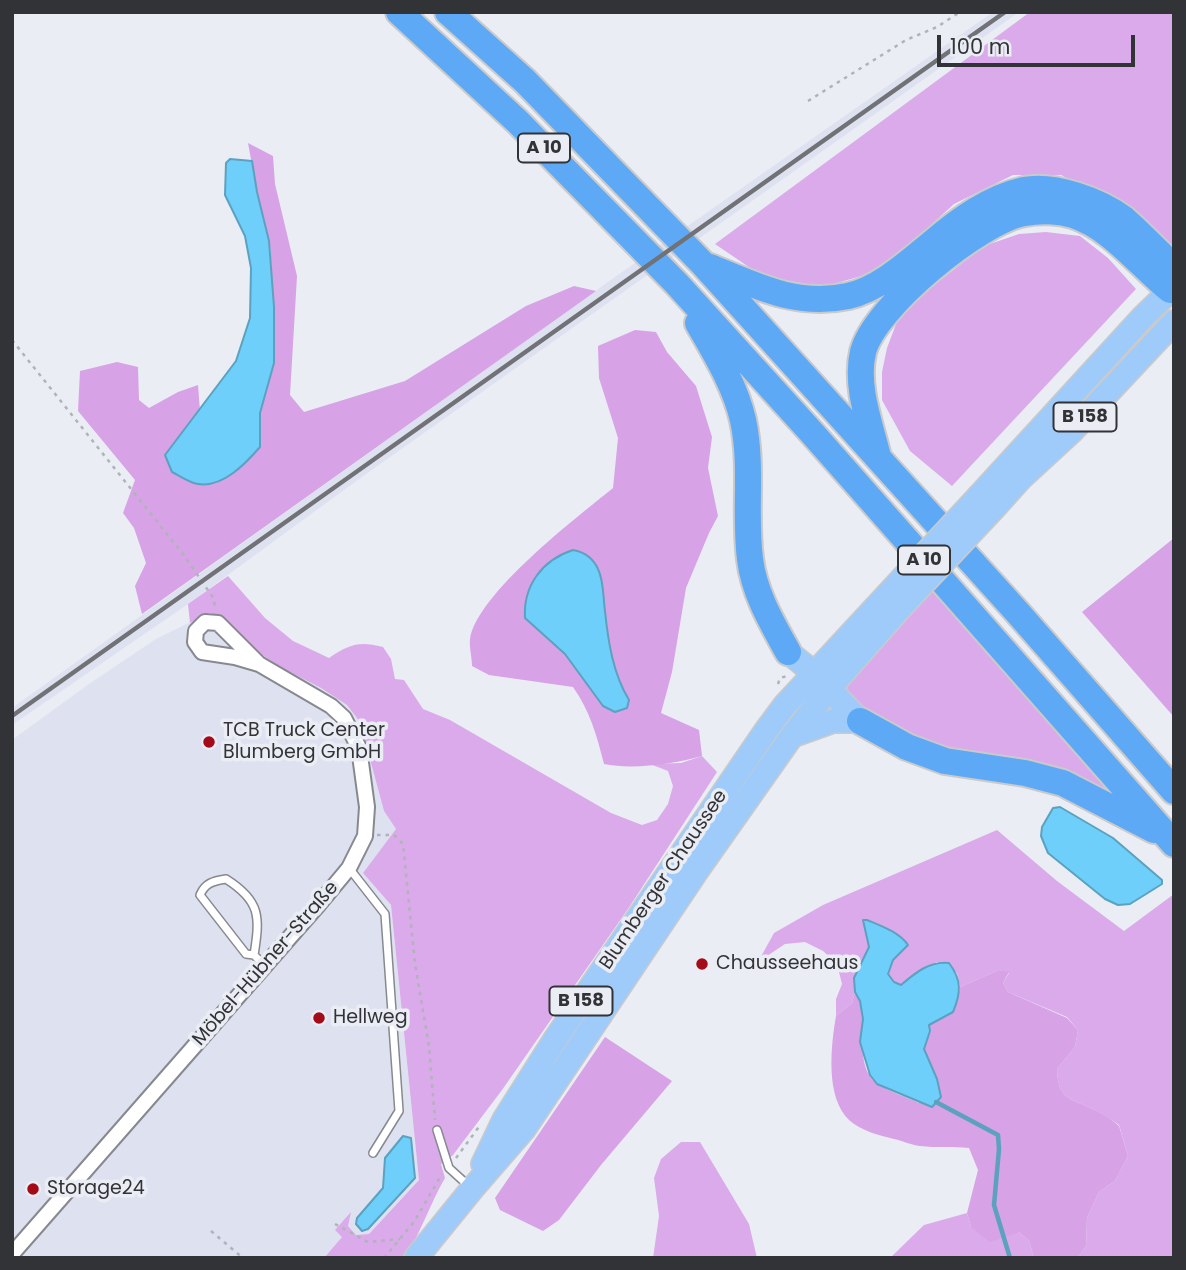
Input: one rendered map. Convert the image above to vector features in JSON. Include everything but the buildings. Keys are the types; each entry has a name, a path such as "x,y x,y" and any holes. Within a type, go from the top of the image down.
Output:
{"highway":[{"name":"A 10","path":"399,12 518,122 677,285 813,434 1171,841"},
{"name":"A 10","path":"448,12 525,81 703,264 1018,612 1174,791"},
{"path":"703,264 789,297 813,299 850,296 895,274 982,206 1025,190 1077,195 1098,203 1123,219 1173,283"},
{"path":"878,458 863,394 860,370 863,349 890,307 953,252 989,228 1025,213 1053,212 1072,215 1108,235 1173,283"},
{"path":"677,285 719,360 742,417 750,483 750,559 764,608 788,652"},
{"path":"860,721 907,747 945,761 1025,773 1063,783 1171,841"}],"main road":[{"name":"B 158","path":"987,502 1173,283"},
{"name":"B 158","path":"987,502 1020,479 1071,432 1174,322"},
{"name":"Blumberger Chaussee","path":"416,1258 524,1129 695,872 791,737 821,682 987,502"},
{"path":"788,652 860,721"},
{"path":"785,705 790,675 788,652"},
{"name":"Blumberger Chaussee","path":"472,1189 504,1120 556,1038 741,765 785,705 821,682"},
{"path":"791,737 833,720 860,721"}],"street":[{"name":"Möbel-Hübner-Straße","path":"12,1254 349,869 365,836 367,807 359,748 344,718 331,706 259,664 236,657 208,654 198,648 194,636 199,626 205,622 215,622 224,627 259,664"}],"lane":[{"path":"349,869 385,914 399,1111 373,1153"},
{"path":"254,955 258,931 257,911 239,888 226,879 212,881 203,888 200,895 246,954 254,955 265,967"},
{"path":"437,1130 444,1160 472,1189"}],"path":[{"path":"808,101 906,40 937,27 960,12"},
{"path":"12,340 183,554 214,599 215,622"},
{"path":"365,836 394,835 403,844 415,964 429,1046 433,1115 437,1130"},
{"path":"384,1258 414,1222 442,1174 449,1168"},
{"path":"335,1224 368,1242 401,1239"},
{"path":"211,1231 243,1258"}],"shaded area":[{"path":"993,12 1019,12 359,479 188,604 12,725 12,708 615,277"},
{"path":"1030,12 1174,12 1174,250 1128,209 1061,175 1013,175 954,204 882,270 823,287 762,276 715,244"},
{"path":"248,143 273,156 275,184 297,276 290,395 304,412 405,381 526,306 574,286 596,291 142,614 135,586 146,563 134,528 123,513 135,480 78,411 80,371 117,362 138,367 139,400 149,408 178,392 198,385 200,411 165,455 260,447 260,413 274,363 274,307 270,246"},
{"path":"1046,232 1080,236 1108,258 1136,289 952,486 910,451 882,400 882,372 887,348 901,311 984,246 1019,234"},
{"path":"635,330 656,332 667,352 696,386 712,437 708,468 718,516 686,588 672,672 661,713 699,730 702,756 653,765 604,764 592,724 573,687 489,675 472,666 470,639 477,621 490,601 530,558 613,488 618,438 599,378 598,346","holes":["601,577 612,656 629,700 603,705 565,654 525,618"]},
{"path":"1174,538 1174,717 1082,612"},
{"path":"228,576 265,618 293,641 329,658 355,645 383,647 391,659 395,679 404,680 423,709 450,720 611,813 642,825 657,820 668,804 673,786 668,771 650,764 681,763 702,756 717,772 628,909 502,1090 453,1155 441,1164 445,1178 405,1258 324,1258 342,1237 335,1230 351,1212 348,1226 356,1235 369,1234 419,1180 391,905 363,873 396,829 384,811 360,722 347,705 261,654 219,616 209,613 190,623 188,604"},
{"path":"931,590 1121,805 952,757 846,700 843,684"},
{"path":"209,613 219,616 261,654 280,667 347,705 360,722 384,811 396,829 363,873 391,905 419,1180 369,1234 356,1235 348,1226 350,1214 342,1237 324,1258 12,1258 12,740 156,639"},
{"path":"997,830 1057,881 1124,931 1174,894 1174,1258 1078,1258 1086,1246 1087,1218 1099,1192 1115,1181 1128,1156 1119,1125 1068,1097 1060,1088 1057,1069 1075,1047 1078,1030 1067,1017 1008,992 1003,983 1009,973 999,970 960,987 957,973 937,962 900,985 888,974 893,960 903,951 864,920 869,947 854,978 855,992 852,1003 836,1016 836,999 842,984 837,964 823,951 805,942 785,944 758,962 774,933 823,905"},
{"path":"999,970 1009,972 1003,983 1008,992 1067,1018 1078,1030 1075,1047 1057,1069 1060,1088 1068,1097 1102,1113 1119,1126 1128,1156 1115,1181 1099,1192 1087,1218 1086,1246 1078,1258 1034,1258 1029,1241 1019,1232 990,1242 971,1227 967,1213 978,1170 969,1148 917,1145 870,1132 849,1120 836,1098 832,1056 836,1016 852,1003 855,992 860,1002 863,1054 870,1077 884,1088 919,1103 929,1062 924,1049 930,1032 929,1025 953,1005 960,987"},
{"path":"605,1037 672,1081 601,1165 559,1220 543,1231 500,1210 495,1198"},
{"path":"681,1142 700,1142 749,1224 757,1258 653,1258 659,1216 654,1178 661,1159"},
{"path":"967,1213 971,1227 1019,1232 1029,1241 1034,1258 890,1258 924,1225"}],"water":[{"path":"230,159 252,161 269,241 274,307 274,363 260,413 260,447 241,467 225,478 198,484 172,472 165,455 236,361 250,318 251,268 245,236 225,195 226,163"},
{"path":"573,550 591,559 601,579 612,657 629,700 627,708 615,712 603,706 565,654 525,618 527,595 537,576 552,560"},
{"path":"1060,807 1113,838 1162,880 1162,884 1130,904 1118,905 1105,899 1048,853 1041,836 1042,827 1053,808"},
{"path":"863,920 900,936 908,945 893,960 888,974 894,982 901,985 923,969 942,963 949,963 956,975 959,993 953,1012 929,1025 930,1031 924,1049 937,1079 941,1097 932,1107 877,1084 870,1075 860,1042 863,1019 854,978 869,947"},
{"path":"403,1136 411,1138 415,1178 368,1229 362,1231 356,1224 357,1218 383,1188 385,1158"}],"waterway":[{"path":"936,1102 998,1135 994,1205 1010,1258"}],"railway":[{"path":"12,716 1005,12"}],"place":[{"name":"TCB Truck Center Blumberg GmbH","path":"209,742"},
{"name":"Chausseehaus","path":"702,964"},
{"name":"Hellweg","path":"319,1018"},
{"name":"Storage24","path":"33,1189"}]}
